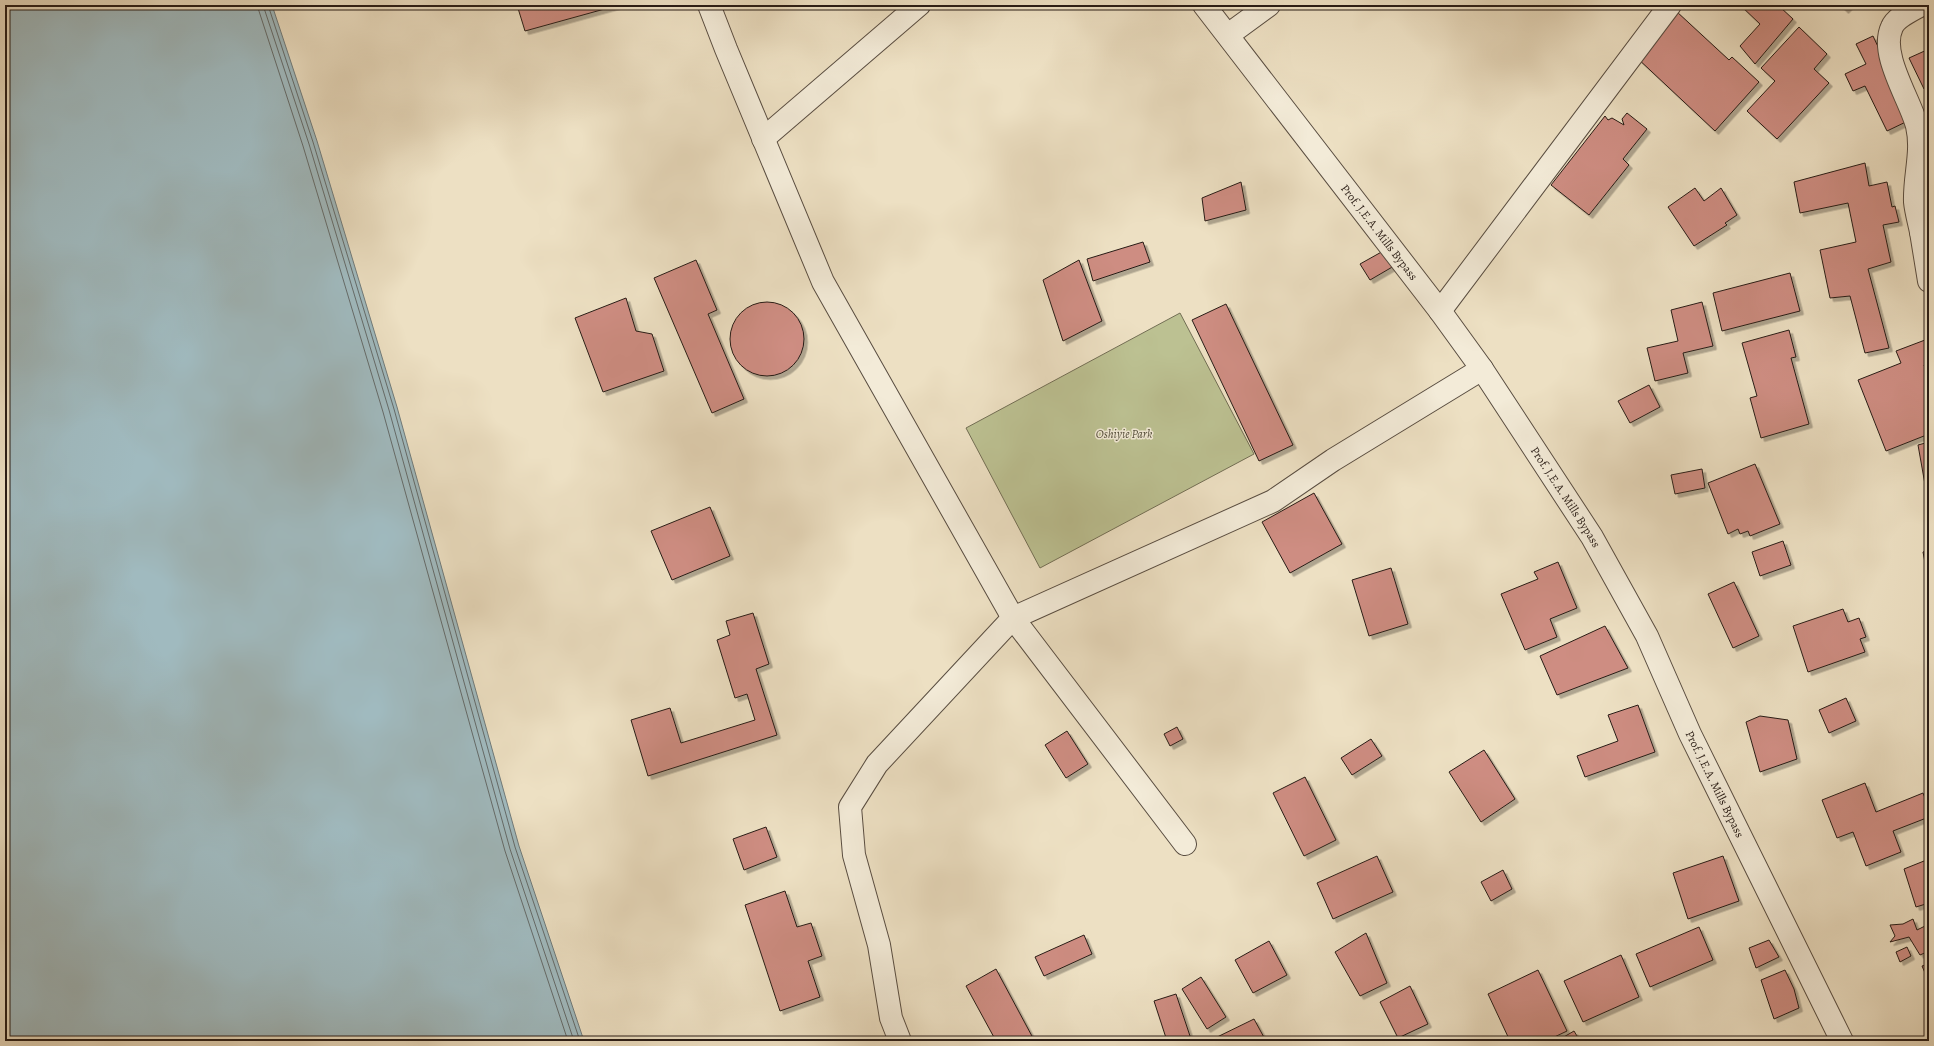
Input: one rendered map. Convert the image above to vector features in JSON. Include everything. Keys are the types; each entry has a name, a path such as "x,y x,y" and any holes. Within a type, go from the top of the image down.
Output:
{"street":[{"path":"710,5 823,282 1013,618 1185,844"},
{"path":"764,139 919,5"},
{"name":"Prof. J.E.A. Mills Bypass","path":"1204,5 1440,311 1482,369 1592,538 1647,636 1690,734 1842,1041"},
{"path":"1228,35 1269,5"},
{"path":"1440,311 1670,5"},
{"path":"1921,5 1892,26 1889,42 1892,61 1917,126 1920,147 1915,202 1925,231 1929,281"},
{"path":"900,1041 891,1018 878,944 854,855 850,807 877,764 1013,618 1273,500 1333,460 1482,369"}],"green space":[{"name":"Oshiyie Park","path":"1180,313 1254,454 1040,568 966,428"}],"water":[{"path":"5,5 272,5 317,141 397,407 519,846 584,1041 5,1041"}],"building":[{"path":"517,5 619,5 525,31"},
{"path":"1740,5 1782,5 1780,7 1793,19 1755,64 1740,46 1760,24"},
{"path":"1840,5 1850,5 1845,10"},
{"path":"1676,11 1729,60 1732,57 1759,82 1715,131 1635,56"},
{"path":"1799,27 1827,54 1814,69 1829,83 1777,139 1747,111 1775,81 1761,68"},
{"path":"1873,36 1912,119 1887,131 1865,86 1853,91 1845,74 1866,64 1856,44"},
{"path":"1929,49 1929,86 1924,89 1909,58"},
{"path":"1627,113 1647,129 1623,159 1629,165 1589,215 1551,185 1605,116 1608,120 1612,118 1624,125 1622,119"},
{"path":"1865,163 1869,186 1887,182 1892,207 1895,206 1899,222 1883,225 1891,262 1868,269 1889,348 1865,353 1850,296 1830,298 1820,250 1856,242 1848,203 1800,213 1794,182"},
{"path":"1241,182 1246,210 1205,221 1202,198"},
{"path":"1695,188 1704,201 1721,188 1737,215 1725,223 1727,225 1694,246 1668,207"},
{"path":"1143,242 1150,262 1093,281 1087,259"},
{"path":"1385,250 1394,266 1370,280 1360,264"},
{"path":"696,260 717,310 708,314 744,399 712,413 654,278"},
{"path":"1079,260 1102,321 1063,341 1043,280"},
{"path":"1790,273 1800,311 1722,331 1713,293"},
{"path":"626,298 636,331 652,334 664,371 603,392 575,318"},
{"path":"767,302 788,308 798,318 804,339 798,360 788,370 767,376 746,370 736,360 730,339 736,318 746,308"},
{"path":"1702,302 1713,346 1683,353 1688,373 1655,381 1647,348 1678,341 1671,310"},
{"path":"1226,304 1293,445 1259,461 1192,320"},
{"path":"1789,330 1796,357 1791,358 1809,424 1761,438 1750,398 1757,396 1742,343"},
{"path":"1925,340 1929,350 1929,364 1924,365 1929,378 1929,434 1886,451 1858,380 1901,363 1896,351"},
{"path":"1649,385 1660,407 1630,423 1618,401"},
{"path":"1929,442 1929,507 1918,445"},
{"path":"1755,464 1780,524 1750,536 1748,531 1740,534 1738,529 1728,534 1708,483"},
{"path":"1702,469 1705,488 1675,494 1671,475"},
{"path":"1314,493 1342,544 1290,573 1262,522"},
{"path":"710,507 730,556 672,580 651,531"},
{"path":"1783,541 1791,565 1760,576 1752,552"},
{"path":"1929,550 1929,584 1923,552"},
{"path":"1558,562 1577,608 1550,619 1557,637 1525,650 1501,594 1538,579 1534,572"},
{"path":"1391,568 1408,624 1369,636 1352,580"},
{"path":"1734,582 1759,636 1733,648 1708,594"},
{"path":"1929,586 1929,600 1926,587"},
{"path":"1843,609 1848,622 1859,618 1866,637 1860,639 1865,652 1808,672 1793,626"},
{"path":"753,613 769,664 756,669 777,735 648,776 631,720 670,708 681,743 755,720 747,694 735,698 717,640 730,635 726,621"},
{"path":"1926,619 1929,619 1929,633"},
{"path":"1605,626 1628,668 1557,695 1540,656"},
{"path":"1846,698 1856,721 1829,733 1819,710"},
{"path":"1638,705 1655,752 1585,777 1577,756 1618,741 1608,715"},
{"path":"1760,716 1788,720 1797,759 1760,772 1746,722"},
{"path":"1177,727 1183,739 1170,746 1164,734"},
{"path":"1067,731 1088,764 1066,778 1045,745"},
{"path":"1371,739 1382,756 1352,775 1341,758"},
{"path":"1484,750 1515,799 1481,822 1449,772"},
{"path":"1305,777 1336,840 1304,856 1273,793"},
{"path":"1865,783 1876,812 1923,793 1929,808 1929,817 1893,831 1901,852 1866,866 1853,832 1837,838 1822,800"},
{"path":"766,827 777,857 744,870 733,839"},
{"path":"1377,856 1393,892 1333,919 1317,883"},
{"path":"1723,856 1739,901 1688,919 1673,873"},
{"path":"1929,859 1929,903 1916,907 1904,869"},
{"path":"1503,870 1512,889 1491,901 1481,882"},
{"path":"785,891 797,927 811,923 822,956 808,961 820,997 780,1011 745,905"},
{"path":"1913,919 1917,930 1929,924 1929,951 1920,955 1909,937 1890,942 1895,936 1890,925 1903,924"},
{"path":"1699,927 1713,960 1650,987 1636,954"},
{"path":"1366,933 1387,983 1360,996 1335,952"},
{"path":"1084,935 1092,954 1044,976 1035,957"},
{"path":"1769,940 1779,957 1756,968 1749,948"},
{"path":"1269,941 1287,975 1253,993 1235,960"},
{"path":"1907,947 1911,956 1900,962 1896,952"},
{"path":"1621,955 1639,997 1583,1022 1564,981"},
{"path":"1929,964 1929,982 1922,966"},
{"path":"996,969 1033,1038 1029,1041 996,1041 966,986"},
{"path":"1538,970 1567,1031 1546,1041 1510,1041 1488,994"},
{"path":"1785,970 1794,989 1799,1008 1774,1019 1761,980"},
{"path":"1201,977 1226,1017 1207,1029 1182,989"},
{"path":"1410,986 1428,1024 1398,1038 1380,1002"},
{"path":"1176,994 1190,1036 1185,1041 1167,1041 1154,1001"},
{"path":"1254,1019 1266,1041 1209,1041"},
{"path":"1574,1031 1580,1041 1557,1041"}]}
